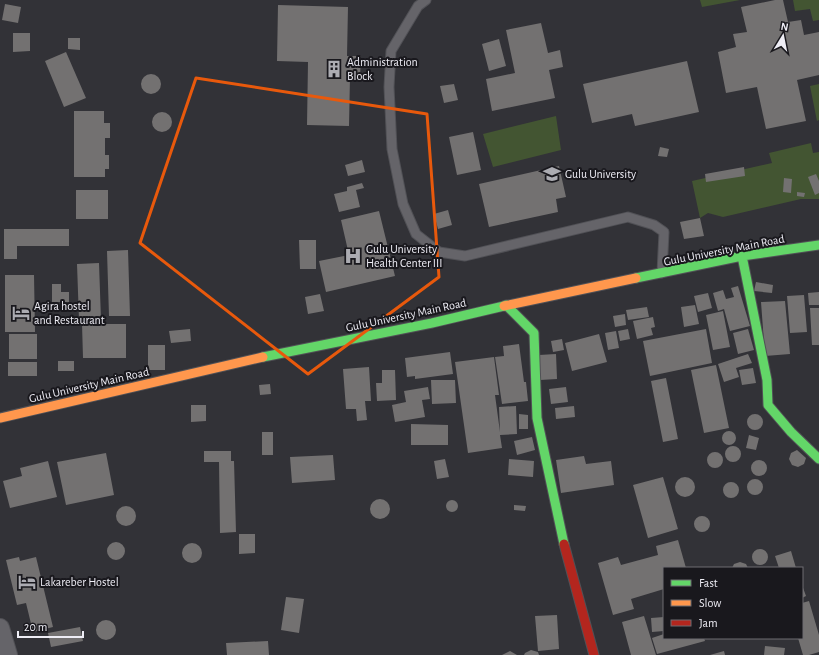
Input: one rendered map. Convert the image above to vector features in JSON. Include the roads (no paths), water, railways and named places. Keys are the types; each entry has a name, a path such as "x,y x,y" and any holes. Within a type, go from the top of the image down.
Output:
{"street":[{"name":"Gulu University Main Road","path":"0,418 241,361 432,323 506,305 662,274 742,256 819,245"},
{"path":"742,256 767,380 768,405 791,432 819,459"},
{"path":"506,305 534,333 537,418 560,531 594,655"},
{"path":"0,628 8,655"}],"lane":[{"path":"426,0 418,6 391,50 389,87 392,149 403,204 416,234 439,252 465,256 628,218 654,225 664,232 662,274"}],"place":[{"name":"Administration Block","path":"334,69"},
{"name":"Gulu University","path":"552,174"},
{"name":"Gulu University Health Center III","path":"353,256"},
{"name":"Agira hostel and Restaurant","path":"21,313"},
{"name":"Lakareber Hostel","path":"27,582"}]}
